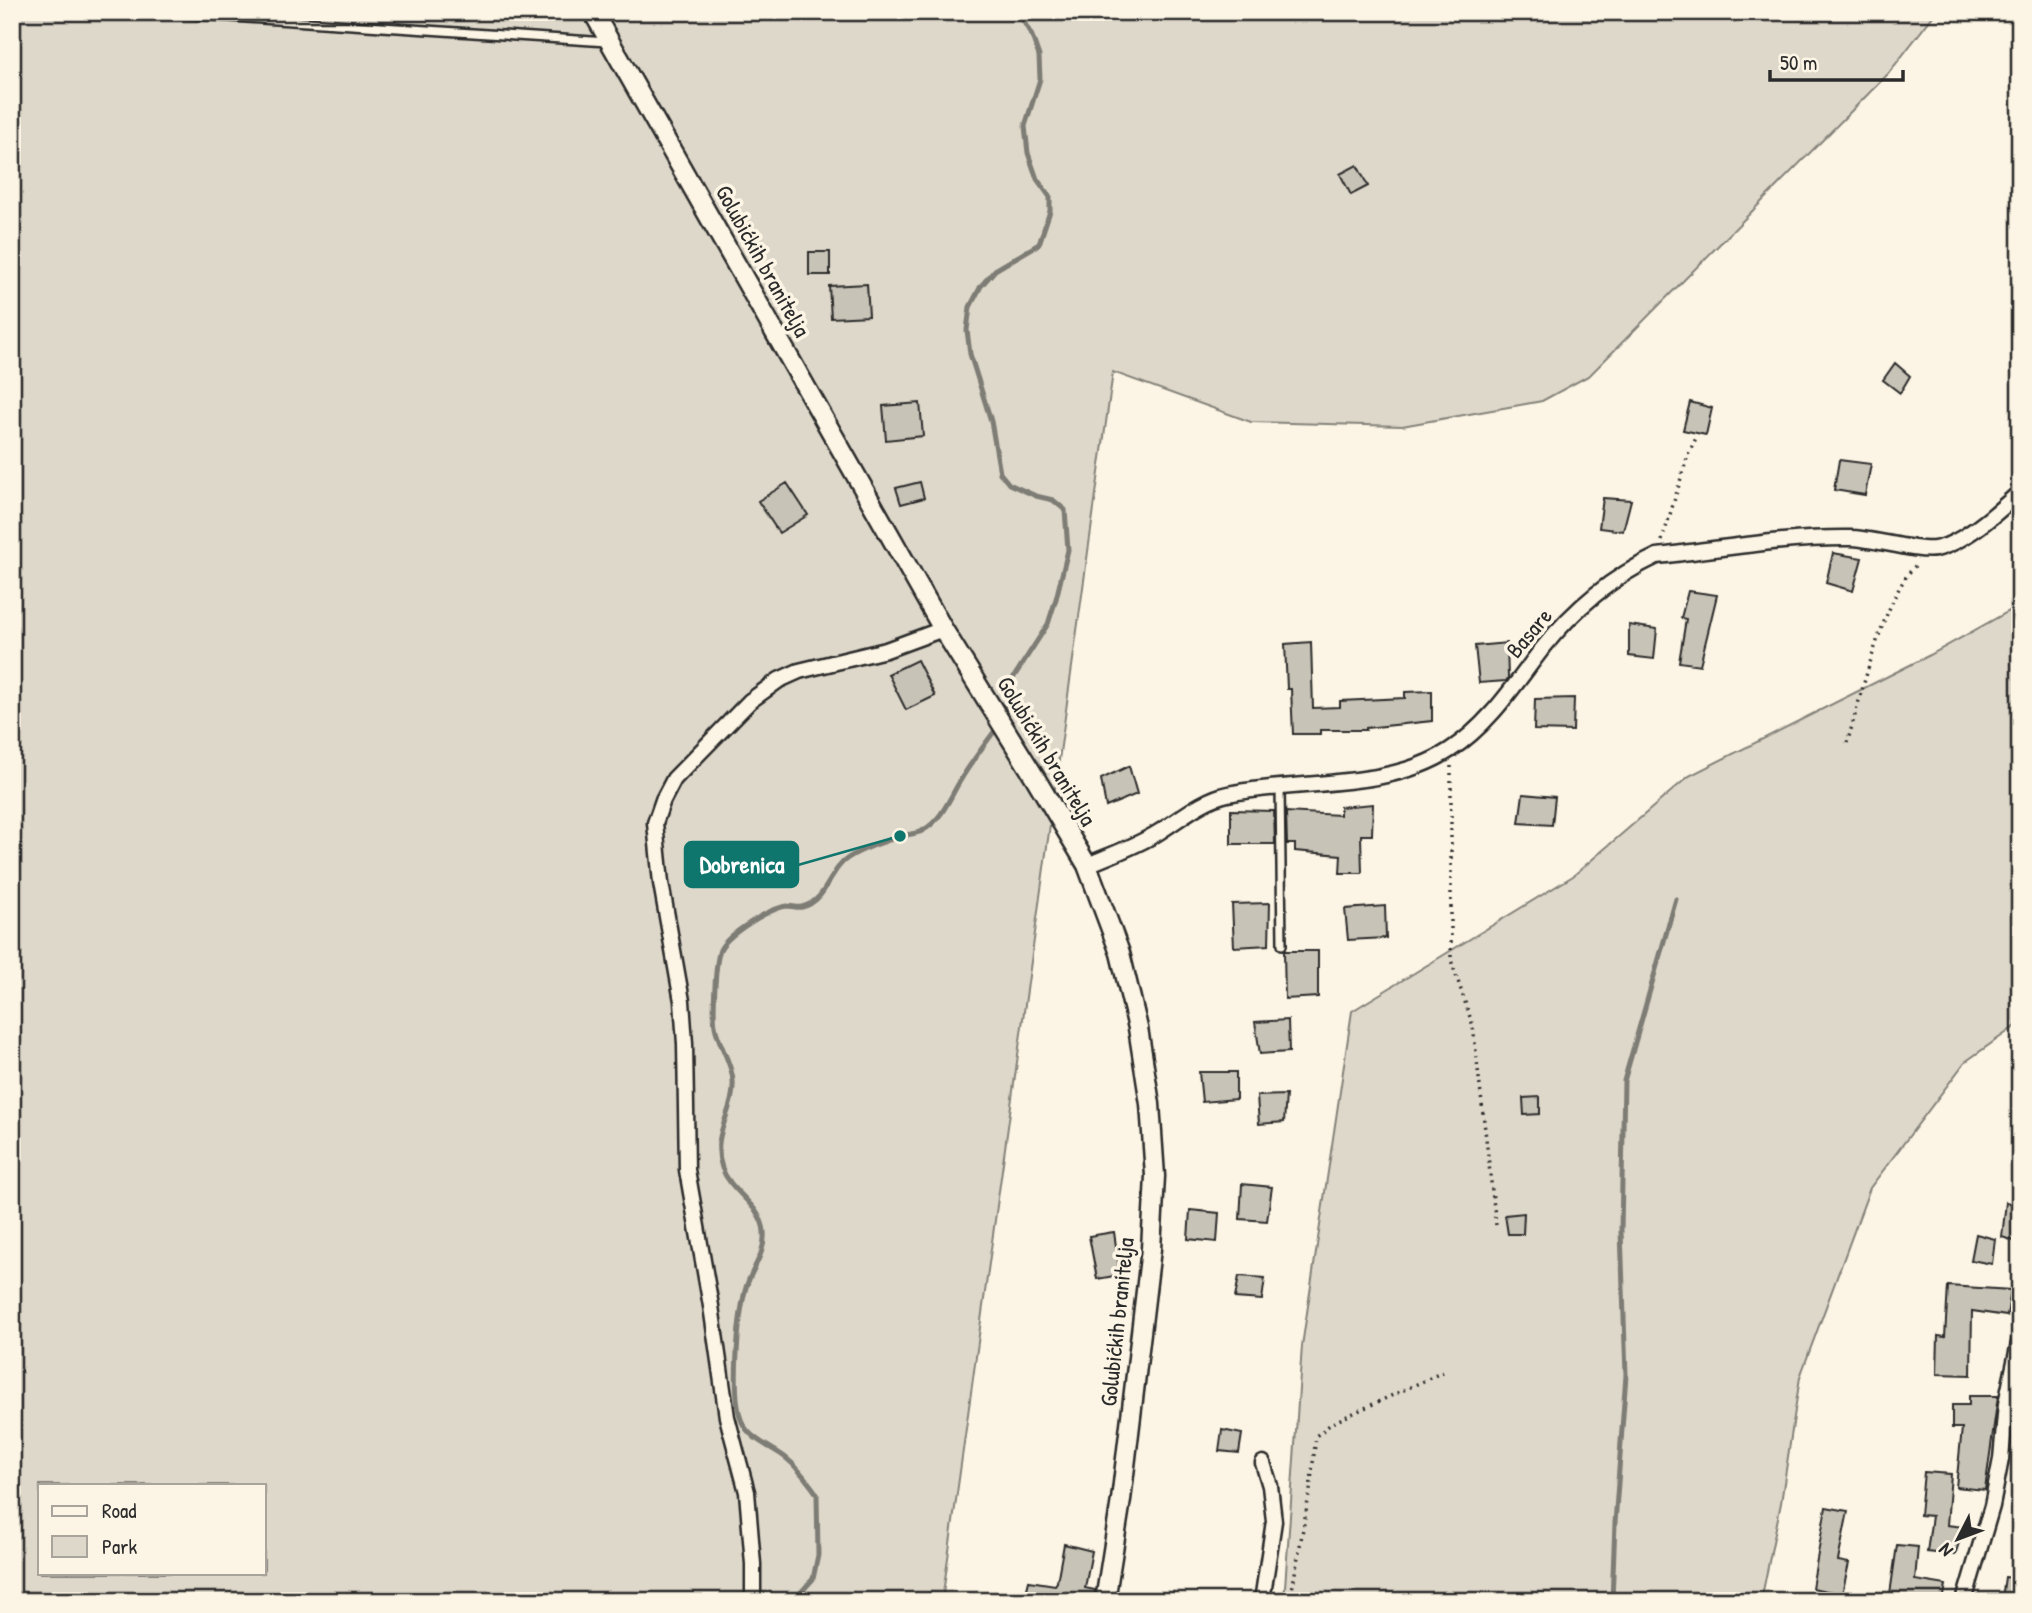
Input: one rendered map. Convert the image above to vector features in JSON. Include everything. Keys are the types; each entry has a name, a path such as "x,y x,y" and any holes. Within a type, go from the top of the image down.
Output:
{"street":[{"name":"Golubićkih branitelja","path":"593,12 943,629 1087,866 1121,953 1138,1028 1150,1104 1155,1176 1151,1249 1121,1500 1105,1601"},
{"path":"1934,549 1956,540 1993,516 2020,492"},
{"name":"Basare","path":"1087,866 1157,833 1191,811 1225,794 1376,777 1432,760 1451,750 1474,731 1506,696 1543,647 1598,592 1657,556 1815,538 1853,538 1934,549"},
{"path":"753,1601 747,1492 727,1417 687,1170 682,1001 661,883 655,823 674,779 750,701 779,680 799,671 886,650 943,629"},
{"path":"1964,1601 1992,1506 2001,1459 2006,1404 2020,1338"},
{"path":"1262,1601 1274,1521 1270,1486 1263,1463"}],"lane":[{"path":"156,12 611,42"},
{"path":"1280,786 1282,946"}],"path":[{"path":"1657,556 1688,455 1696,438"},
{"path":"1847,743 1888,610 1910,571 1934,549"},
{"path":"1451,750 1451,960 1474,1026 1496,1225"},
{"path":"1290,1601 1310,1490 1316,1436 1332,1423 1443,1372"}],"green space":[{"path":"12,12 1936,12 1888,74 1590,375 1542,401 1402,426 1251,422 1113,372 942,1601 12,1601"},
{"path":"2020,605 2020,1023 1965,1062 1870,1188 1800,1377 1781,1503 1761,1601 1284,1601 1302,1346 1352,1011 1573,876 1689,776 1930,655"}],"building":[{"path":"1357,165 1368,186 1351,195 1340,174"},
{"path":"809,252 830,252 830,275 809,275"},
{"path":"867,284 869,316 831,318 829,286"},
{"path":"1895,363 1910,376 1900,393 1883,380"},
{"path":"1690,402 1712,408 1706,435 1683,430"},
{"path":"920,403 923,436 886,440 883,406"},
{"path":"1839,460 1871,464 1865,495 1834,490"},
{"path":"920,482 924,498 901,504 896,488"},
{"path":"787,483 808,515 779,533 758,501"},
{"path":"1603,498 1631,500 1623,531 1599,528"},
{"path":"1833,553 1862,558 1853,591 1826,583"},
{"path":"1688,591 1717,595 1700,665 1679,662 1686,619 1681,618"},
{"path":"1629,625 1657,629 1654,659 1629,656"},
{"path":"1311,642 1313,708 1340,707 1340,701 1405,698 1405,692 1432,691 1432,721 1366,730 1320,730 1320,734 1293,734 1285,644"},
{"path":"1507,643 1506,681 1479,683 1475,646"},
{"path":"917,660 935,696 906,710 888,674"},
{"path":"1574,698 1573,731 1534,730 1535,699"},
{"path":"1129,766 1137,794 1106,807 1101,779"},
{"path":"1523,794 1555,797 1552,825 1519,823"},
{"path":"1373,804 1372,835 1361,835 1362,873 1340,873 1341,855 1295,851 1295,844 1287,844 1286,812 1340,815 1340,807"},
{"path":"1231,810 1274,811 1275,844 1231,844"},
{"path":"1270,903 1269,945 1234,947 1232,904"},
{"path":"1385,906 1386,938 1348,940 1345,909"},
{"path":"1284,951 1318,951 1318,997 1285,999"},
{"path":"1288,1020 1289,1052 1260,1054 1255,1022"},
{"path":"1199,1072 1236,1072 1236,1099 1202,1102"},
{"path":"1286,1095 1284,1122 1259,1124 1257,1096"},
{"path":"1540,1097 1540,1114 1524,1115 1523,1098"},
{"path":"1242,1184 1272,1187 1267,1221 1240,1219"},
{"path":"2006,1202 2020,1206 2020,1243 2002,1237"},
{"path":"1190,1210 1219,1213 1217,1242 1188,1239"},
{"path":"1524,1213 1523,1234 1508,1234 1505,1215"},
{"path":"1114,1232 1120,1275 1097,1279 1089,1236"},
{"path":"1976,1234 1995,1239 1992,1264 1971,1260"},
{"path":"1239,1276 1265,1278 1262,1300 1235,1298"},
{"path":"1948,1286 2011,1290 2007,1316 1972,1311 1971,1375 1937,1374 1938,1336 1945,1337"},
{"path":"1969,1396 1998,1396 1985,1490 1956,1487 1962,1428 1952,1428 1952,1405 1969,1405"},
{"path":"1222,1430 1242,1434 1239,1453 1219,1451"},
{"path":"1924,1472 1951,1474 1947,1525 1964,1527 1955,1555 1927,1552 1932,1516 1920,1515"},
{"path":"1826,1507 1848,1511 1838,1561 1849,1563 1842,1594 1812,1588"},
{"path":"1064,1544 1092,1551 1085,1588 1095,1590 1094,1601 1024,1601 1029,1581 1055,1585"},
{"path":"1897,1545 1918,1547 1915,1580 1946,1585 1943,1601 1889,1601"},
{"path":"2005,1577 2020,1579 2020,1601 2002,1598"}],"waterway":[{"path":"1003,717 1010,683 1048,624 1068,550 1065,510 1053,500 1009,484 1000,473 991,421 970,354 967,330 970,307 981,286 995,270 1039,244 1050,211 1050,197 1037,179 1028,153 1025,126 1040,79 1039,56 1032,36 1018,12"},
{"path":"793,1601 813,1579 818,1555 817,1494 791,1462 750,1434 742,1422 739,1410 736,1377 740,1320 747,1283 763,1248 764,1232 758,1214 726,1177 719,1156 721,1134 733,1092 730,1067 715,1026 715,986 719,953 733,935 761,916 787,906 800,907 810,904 823,892 836,870 848,858 896,838 920,832 929,826 940,815 999,725"},
{"path":"1612,1601 1626,1375 1621,1231 1624,1081 1676,899"}],"place":[{"name":"Dobrenica","path":"900,836"}]}
